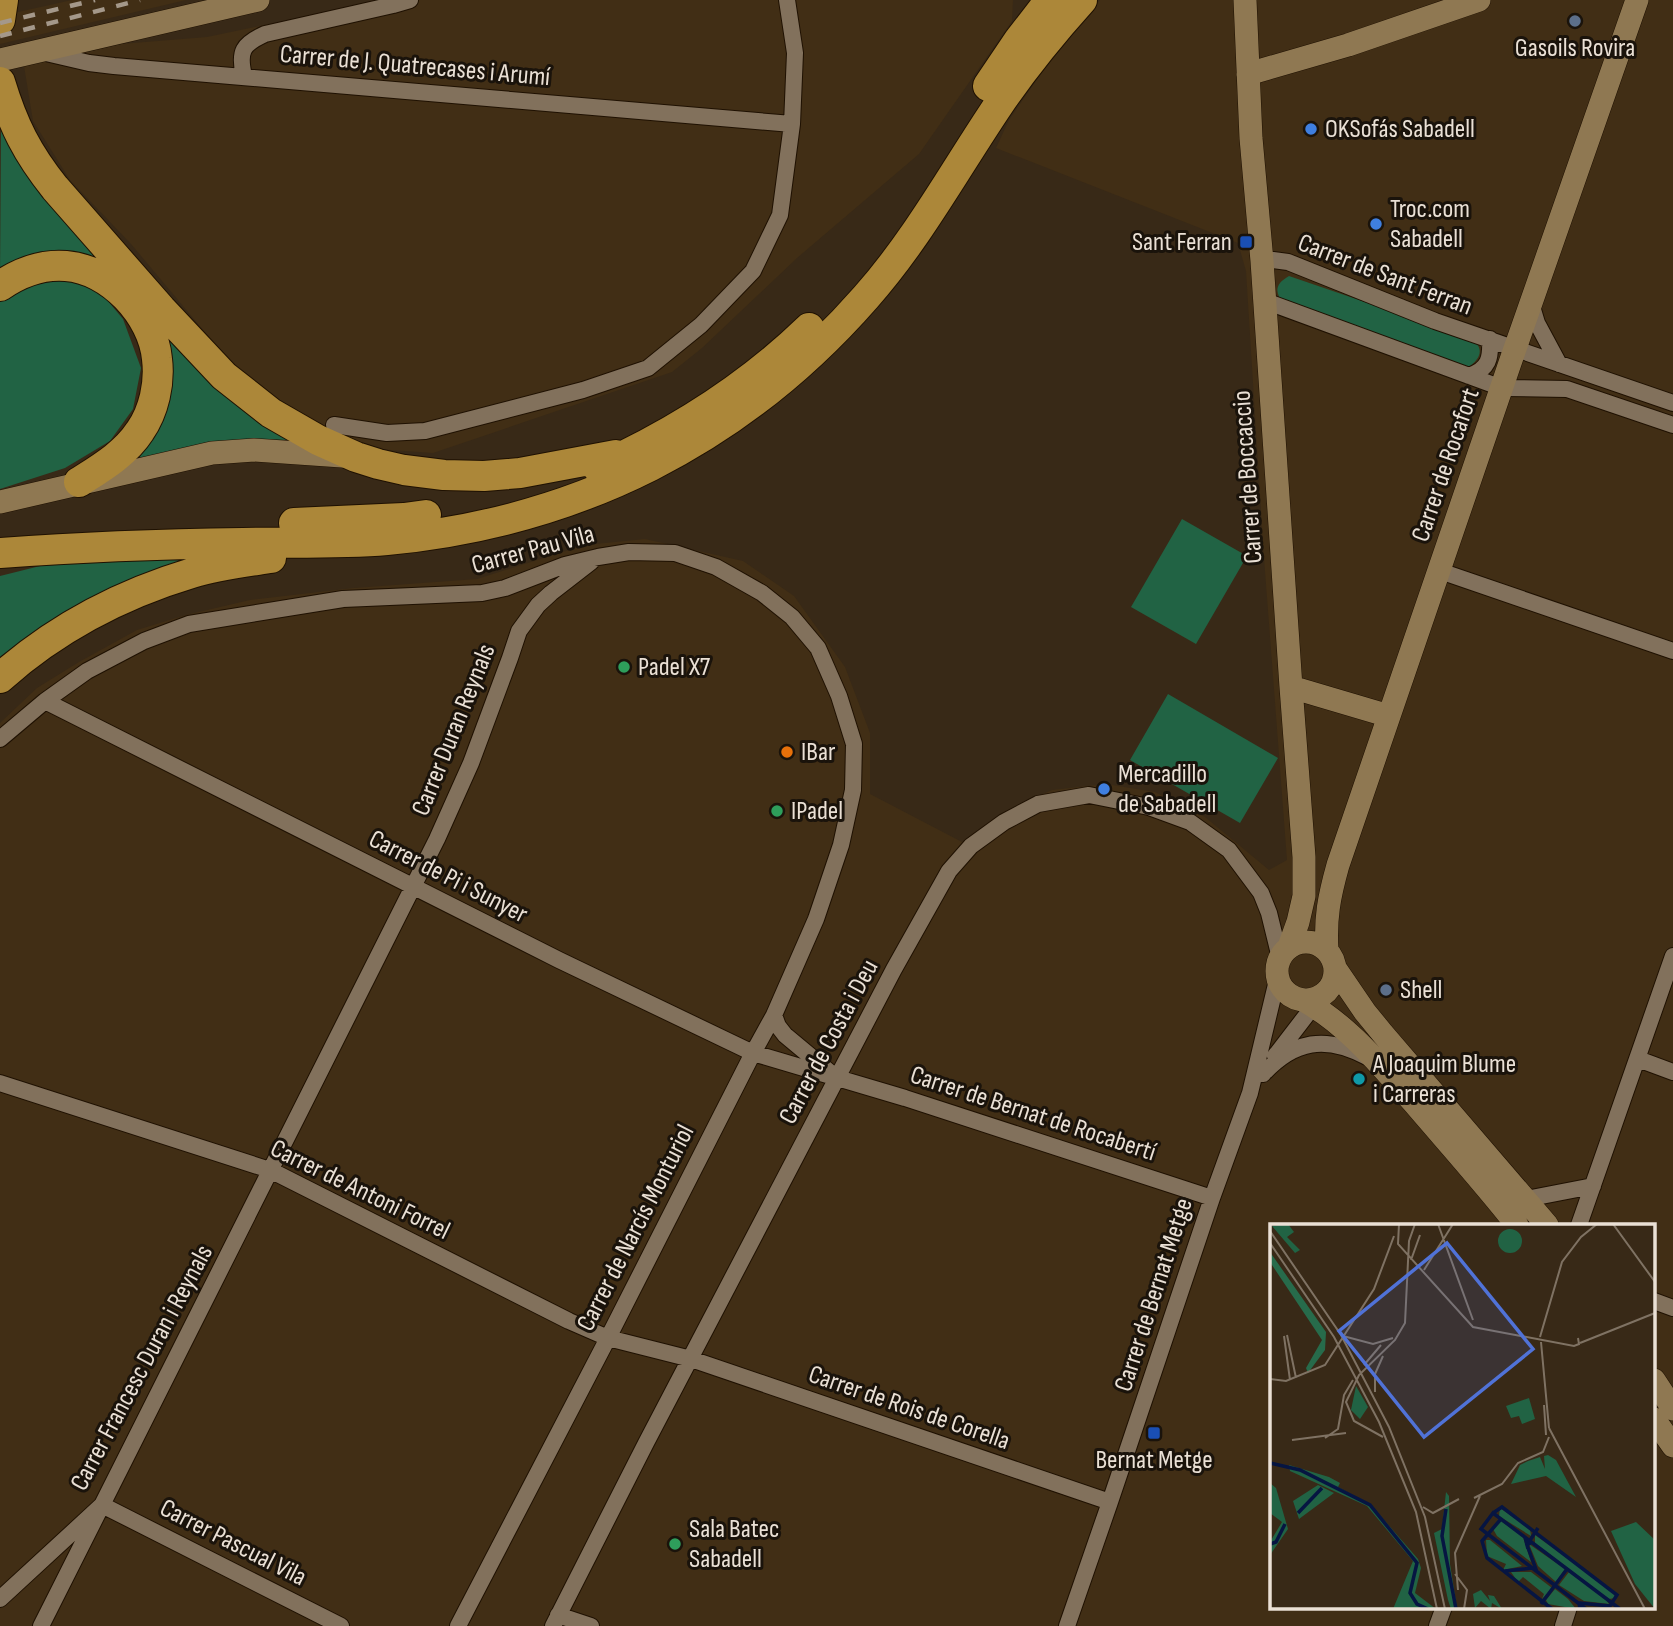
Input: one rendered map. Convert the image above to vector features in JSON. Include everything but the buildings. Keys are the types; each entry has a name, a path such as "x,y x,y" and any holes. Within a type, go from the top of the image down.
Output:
{"highway":[{"path":"0,20 2,0"},
{"path":"0,535 151,525 255,525 404,518 512,499 556,485 633,452 700,414 752,377 803,334 847,288 877,253 907,211 1002,65 1050,0"},
{"path":"0,553 154,544 358,542 423,536 480,527 556,506 649,468 741,412 810,355 847,319 881,280 921,226 1019,76 1082,0"},
{"path":"3,92 16,130 39,168 81,219 192,344 224,376 271,414 356,457 404,470 444,475 520,473 633,452"},
{"path":"0,286 38,268 78,268 97,275 116,287 142,317 151,335 158,374 155,395 141,430 118,456 79,482"},
{"path":"0,678 81,620 136,593 212,568 358,542"}],"main road":[{"path":"0,60 258,0"},
{"name":"Carrer de Boccaccio","path":"1245,0 1251,138 1265,301 1305,881 1298,922 1283,961"},
{"path":"1248,74 1348,45 1479,0"},
{"name":"Carrer de Rocafort","path":"1331,960 1326,925 1332,884 1637,0"},
{"path":"0,502 212,453 254,450 356,457"},
{"path":"0,563 54,549"},
{"path":"1291,687 1390,716"},
{"path":"1516,1224 1354,1037 1313,1000 1294,996 1280,984 1283,961 1299,943 1319,945 1365,1012 1546,1224"},
{"path":"1313,1000 1332,983 1331,960"},
{"path":"1656,1383 1673,1409"},
{"path":"1656,1422 1673,1446"}],"street":[{"path":"244,76 242,50 251,40 265,34 410,0"},
{"path":"334,425 387,433 425,431 583,390 648,368 701,325 753,271 780,215 792,124 795,53 787,0"},
{"name":"Carrer de J. Quatrecases i Arumí","path":"35,51 114,66 792,124"},
{"name":"Carrer de Sant Ferran","path":"1262,261 1288,262 1435,321 1673,404"},
{"path":"1265,301 1502,388 1567,389 1673,425"},
{"path":"1531,303 1537,323 1559,364"},
{"name":"Carrer de Sant Ferran","path":"1469,376 1479,373 1486,365 1491,355 1490,340"},
{"name":"Carrer Pau Vila","path":"0,739 45,701 87,671 189,624 343,599 482,593 565,565 598,557 629,552 675,553 716,567 762,593 792,617 818,648 839,696 853,744 853,790 841,845"},
{"name":"Carrer Duran Reynals","path":"270,1170 437,839 471,764 519,631 529,615 551,593 598,557"},
{"path":"1440,571 1673,651"},
{"name":"Carrer de Pi i Sunyer","path":"45,701 559,960 753,1053 837,1079"},
{"name":"Carrer de Costa i Deu","path":"555,1620 894,969 949,871 971,846 1004,822 1038,804 1090,795 1149,807 1190,822 1229,850 1261,893 1283,961"},
{"name":"Carrer de Narcís Monturiol","path":"458,1626 774,1016 816,919 841,845"},
{"path":"1579,1224 1673,958"},
{"name":"Carrer de Bernat Metge","path":"1067,1626 1250,1093 1283,961"},
{"path":"1250,1093 1313,1000"},
{"path":"774,1016 785,1035 837,1079"},
{"path":"1262,1074 1273,1063 1295,1049 1325,1043 1348,1048 1380,1065"},
{"path":"1638,1059 1673,1072"},
{"name":"Carrer de Bernat de Rocabertí","path":"837,1079 905,1098 1212,1198"},
{"name":"Carrer de Antoni Forrel","path":"0,1083 270,1170 569,1321 608,1338 691,1359"},
{"name":"Carrer Francesc Duran i Reynals","path":"0,1599 103,1505 270,1170"},
{"path":"1526,1199 1593,1186"},
{"path":"1656,1302 1673,1308"},
{"name":"Carrer de Rois de Corella","path":"691,1359 1110,1502"},
{"path":"1656,1398 1673,1419"},
{"path":"41,1626 103,1505"},
{"name":"Carrer Pascual Vila","path":"103,1505 341,1626"},
{"path":"1437,1626 1444,1608"},
{"path":"1563,1626 1569,1608"},
{"path":"555,1620 591,1626"}],"shaded area":[{"path":"72,0 186,0 0,44 0,16"},
{"path":"384,0 1013,0 1012,21 919,154 797,258 702,348 672,372 433,453 362,448 293,416 235,368 131,244 70,180 33,121 24,66 121,44 207,37"},
{"path":"1100,0 1673,0 1673,1626 0,1626 0,723 37,688 79,662 137,630 250,600 354,588 477,579 585,545 645,539 743,561 794,596 845,667 870,733 870,794 962,842 1013,808 1052,790 1106,784 1155,792 1205,817 1269,870 1287,860 1246,271 1238,243 996,148 1009,120 1064,40"}],"green space":[{"path":"1,123 115,272 0,278"},
{"path":"1289,276 1467,337 1477,344 1479,356 1467,368 1284,304 1277,292 1281,282"},
{"path":"69,279 97,288 123,319 141,368 133,409 110,441 65,468 0,489 0,298 25,286"},
{"path":"164,329 293,440 242,439 149,458 139,457"},
{"path":"1182,519 1247,556 1196,644 1131,607"},
{"path":"123,557 200,557 71,608 0,659 0,576 40,566"},
{"path":"1168,694 1278,758 1240,823 1130,760"}],"railway":[{"path":"0,23 95,0"},
{"path":"0,36 140,0"}],"place":[{"name":"Gasoils Rovira","path":"1575,21"},
{"name":"OKSofás Sabadell","path":"1311,129"},
{"name":"Troc.com Sabadell","path":"1376,224"},
{"name":"Sant Ferran","path":"1246,242"},
{"name":"Padel X7","path":"624,667"},
{"name":"IBar","path":"787,752"},
{"name":"Mercadillo de Sabadell","path":"1104,789"},
{"name":"IPadel","path":"777,811"},
{"name":"Shell","path":"1386,990"},
{"name":"A Joaquim Blume i Carreras","path":"1359,1079"},
{"name":"Bernat Metge","path":"1154,1433"},
{"name":"Sala Batec Sabadell","path":"675,1544"}]}
